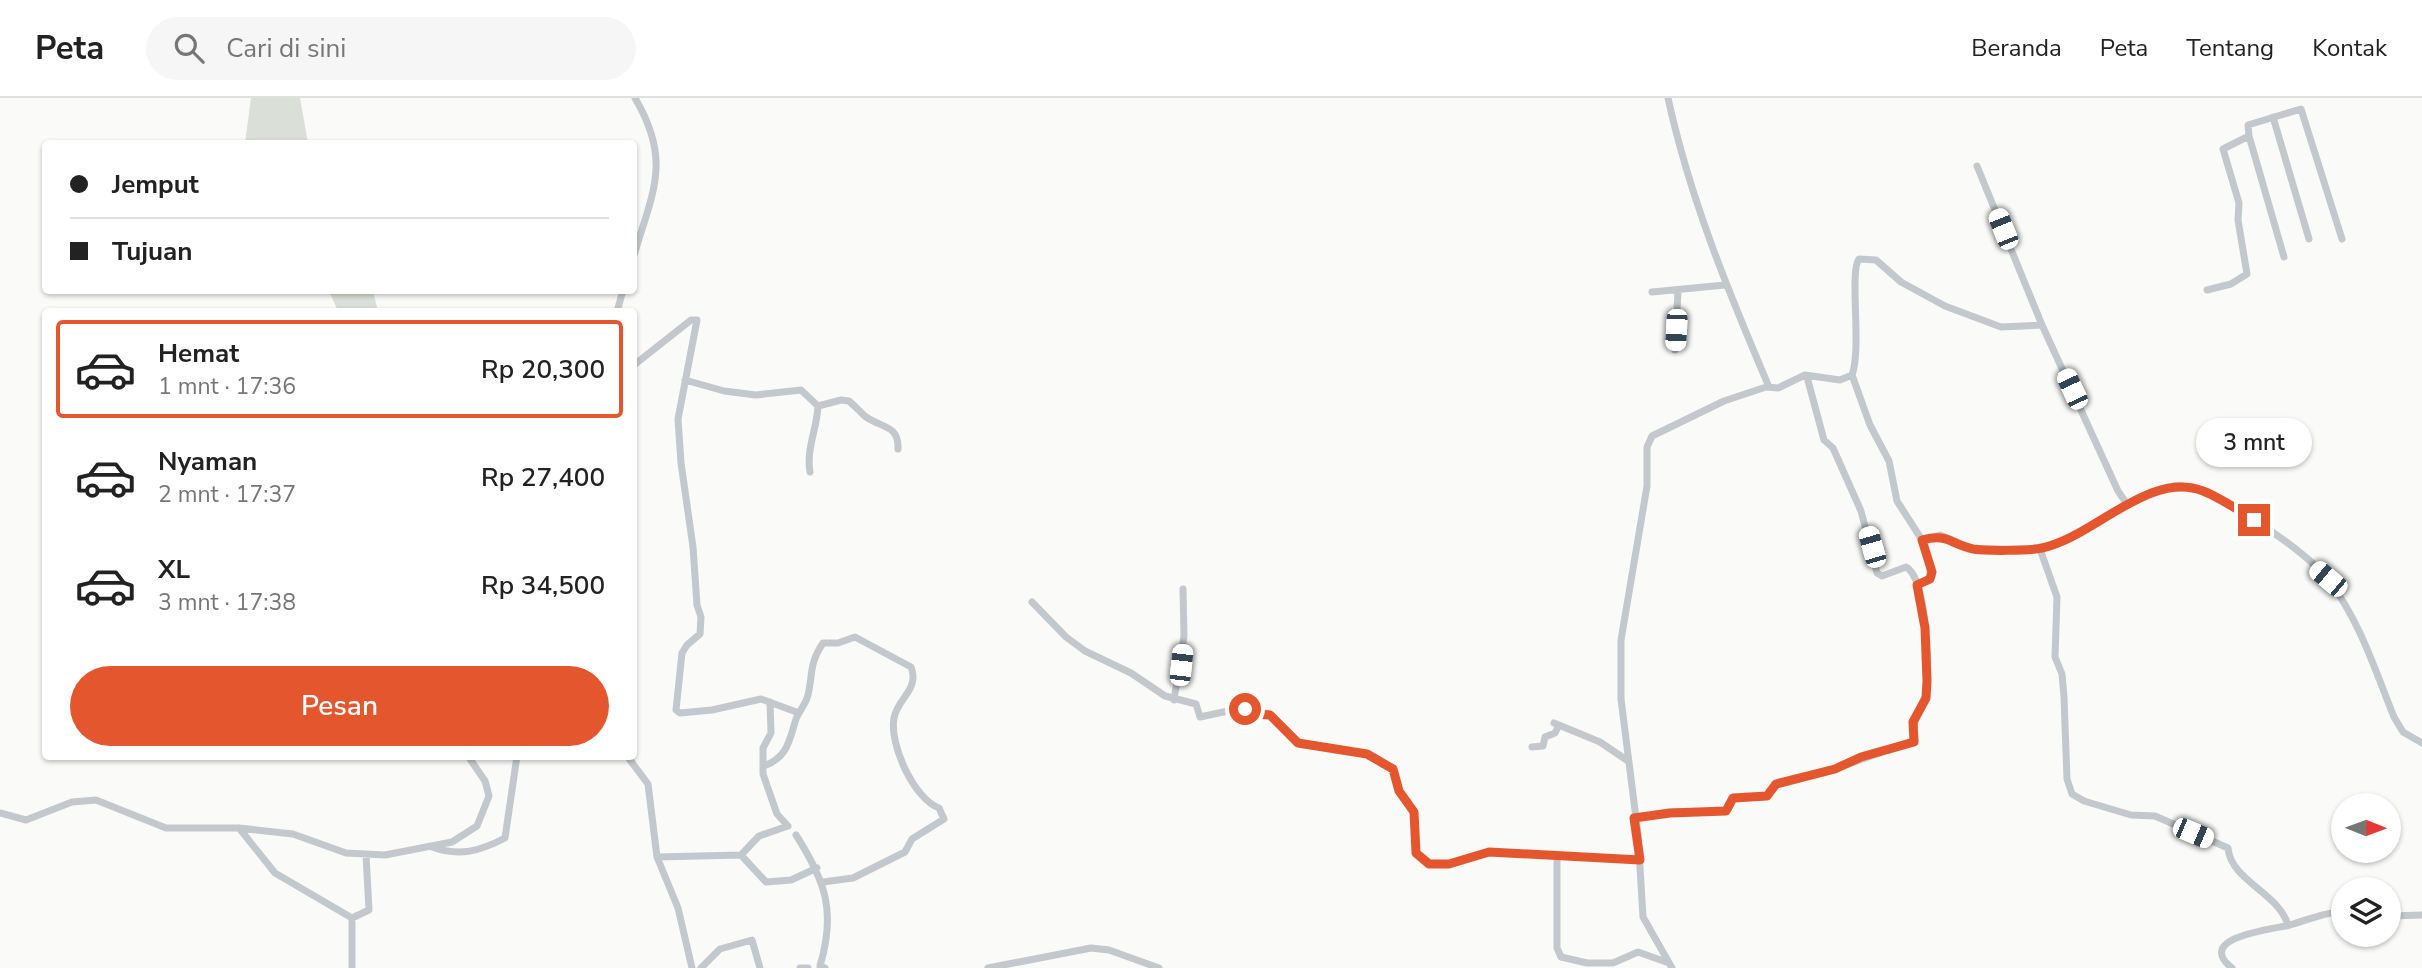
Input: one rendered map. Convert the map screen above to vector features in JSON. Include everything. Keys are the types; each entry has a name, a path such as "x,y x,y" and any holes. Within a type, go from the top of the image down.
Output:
{"street":[{"path":"635,98 651,125 658,173 637,245"},
{"path":"1668,98 1680,153 1726,285 1769,387"},
{"path":"2284,257 2248,125 2273,117 2301,109 2343,239"},
{"path":"2273,117 2309,239"},
{"path":"2207,290 2231,284 2248,274 2238,220 2239,204 2223,149 2249,136"},
{"path":"1977,166 2042,325 2118,491 2127,503"},
{"path":"1917,585 1932,576 1922,540 1897,501 1889,461 1870,425 1852,375 1858,327 1854,269 1859,259 1876,260 1901,282 1956,311 2001,327 2042,325"},
{"path":"1652,292 1726,285"},
{"path":"1675,350 1678,291"},
{"path":"637,363 695,319 698,327 678,410 680,451 694,547 697,605 702,625 700,634 682,653 676,710 694,712 752,700 770,702 799,713"},
{"path":"1671,965 1643,917 1640,860 1621,699 1621,640 1647,486 1647,447 1652,436 1724,401 1769,387 1778,388 1807,377 1840,380 1852,375"},
{"path":"1634,818 1670,813 1726,811 1733,798 1767,796 1776,784 1835,769 1861,757 1914,742 1913,722 1926,698 1927,681 1925,628 1917,585 1913,572 1906,567 1882,576 1877,573 1861,511 1833,448 1824,440 1807,377"},
{"path":"685,380 724,391 756,395 802,390 818,406 817,428 808,454 810,472"},
{"path":"818,406 836,400 849,401 867,418 894,430 898,449"},
{"path":"1922,540 1940,535 1974,549 2040,549 2068,540 2127,503 2160,489 2181,485 2202,490 2254,520 2328,579 2354,619 2394,717 2403,732 2422,743"},
{"path":"2040,549 2056,597 2055,657 2062,674 2067,779 2072,793 2084,801 2131,815 2154,816 2228,848 2233,866 2267,894 2288,925"},
{"path":"1174,699 1184,636 1184,589"},
{"path":"1032,602 1074,643 1174,699 1197,706 1200,717 1242,708 1252,714 1268,713 1298,743 1367,754 1393,769 1399,791 1414,812 1416,853 1429,864 1449,864 1489,852 1501,855 1640,860"},
{"path":"764,766 779,759 789,747 799,713 808,698 813,659 825,642 838,643 853,636 907,664 913,673 913,680 894,718 897,754 926,801 939,808 944,816 941,823 912,839 905,852 853,878 822,882"},
{"path":"657,857 741,855 759,836 788,826 777,814 763,774 763,748 771,733 770,702"},
{"path":"1532,747 1543,746 1545,737 1555,733 1557,724 1600,742 1628,761"},
{"path":"0,813 26,820 72,802 96,800 166,828 239,828 293,834 346,853 385,855 460,839 477,826 489,796 485,781 471,760"},
{"path":"432,847 444,851 480,852 505,838 516,760"},
{"path":"630,760 648,784 657,857 678,908 692,968"},
{"path":"239,828 275,873 352,918"},
{"path":"796,835 817,868 822,882 829,923 822,967"},
{"path":"352,918 369,910 366,855"},
{"path":"741,855 766,882 790,880 817,868"},
{"path":"1557,855 1560,957 1587,963 1614,963 1638,952 1671,965"},
{"path":"2232,968 2221,956 2224,947 2253,931 2331,913"},
{"path":"2401,916 2422,915"},
{"path":"352,918 352,968"},
{"path":"701,968 720,949 752,940 760,968"},
{"path":"988,968 1091,948 1121,953 1143,966 1159,968"},
{"path":"800,968 808,968"}],"shaded area":[{"path":"251,98 300,98 307,140 245,140"},
{"path":"330,294 374,294 377,308 337,308"}],"route":[{"path":"1245,709 1252,714 1270,715 1290,738 1298,743 1367,754 1393,769 1396,772 1395,781 1399,791 1413,806 1414,848 1418,856 1429,864 1449,864 1489,852 1518,856 1557,855 1640,860 1634,818 1670,813 1726,811 1733,798 1767,796 1772,793 1776,784 1835,769 1861,757 1914,742 1913,722 1926,698 1927,681 1925,628 1917,585 1930,579 1932,572 1922,540 1940,535 1974,549 2040,549 2068,540 2120,510 2127,503 2160,489 2181,485 2202,490 2254,520"}]}
